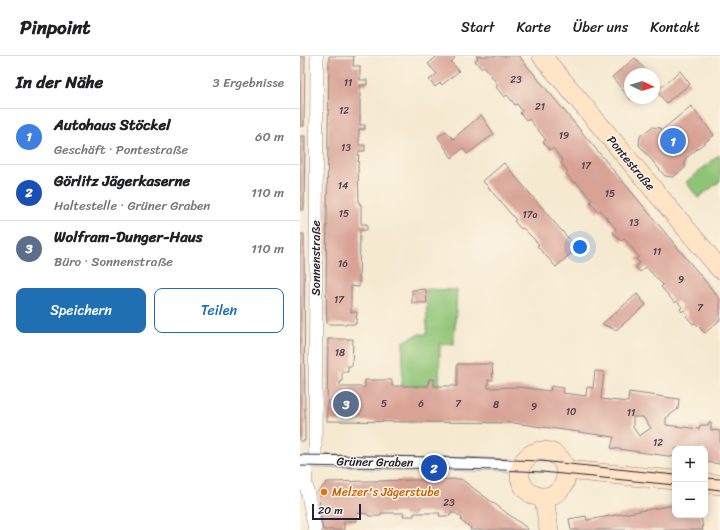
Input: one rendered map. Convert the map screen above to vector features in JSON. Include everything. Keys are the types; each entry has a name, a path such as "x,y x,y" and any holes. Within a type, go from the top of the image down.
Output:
{"street":[{"name":"Sonnenstraße","path":"315,530 306,485 317,56"},
{"name":"Pontestraße","path":"542,56 720,269"},
{"path":"542,451 547,451 557,455 566,470 566,480 560,490 550,497 544,498 531,494 526,490 520,478 521,466 528,456 542,451"},
{"name":"Grüner Graben","path":"307,461 521,466"},
{"path":"566,470 672,480"},
{"path":"708,483 720,484"},
{"path":"544,498 549,530"}],"green space":[{"path":"719,155 720,181 698,198 686,182"},
{"path":"426,289 457,290 454,344 440,344 439,386 434,386 434,379 429,379 428,386 402,386 403,342 419,334 427,334"}],"building":[{"path":"300,56 305,56 304,126 300,126"},
{"path":"329,56 354,56 353,66 360,66 360,80 367,80 367,85 360,85 360,125 365,125 365,129 359,129 359,145 365,145 365,151 359,151 359,204 361,204 361,224 367,224 367,230 360,230 359,287 351,286 351,312 357,312 356,324 327,324 326,287"},
{"path":"437,56 453,56 455,58 451,62 459,71 442,85 440,83 435,87 429,80 437,74 428,64"},
{"path":"476,56 519,56 720,299 720,320 705,333 695,323 693,324 686,316 688,315 684,310 682,312 680,309 682,307 677,301 675,303 661,287 663,285 646,267 640,272 636,267 640,263 636,259 639,257 624,239 621,241 613,232 616,229 600,210 598,212 590,202 592,200 576,182 574,183 566,174 568,172 561,163 563,161 553,148 550,150 543,142 546,140 529,119 527,121 520,113 522,111 517,104 515,105 507,95 504,97 496,87 498,85 484,66 481,68 475,61 478,58"},
{"path":"635,58 644,68 624,68 624,92 612,77"},
{"path":"680,71 690,84 666,103 660,95 660,88"},
{"path":"691,106 714,135 685,159 685,168 673,177 665,176 639,145 640,136 652,127 660,128 662,130"},
{"path":"481,115 494,134 467,154 463,148 452,158 438,137 446,131 453,139"},
{"path":"300,136 305,136 304,210 300,210"},
{"path":"504,163 577,248 556,267 537,246 539,245 533,238 523,228 521,229 514,221 516,220 483,181"},
{"path":"300,234 304,234 305,441 300,441"},
{"path":"426,289 427,303 412,303 412,290"},
{"path":"637,294 646,305 616,330 602,324"},
{"path":"328,339 353,339 352,366 348,366 348,372 342,372 342,382 340,382 340,387 365,387 365,380 392,380 392,386 428,386 429,379 434,379 434,386 457,386 457,364 492,364 493,380 488,380 488,388 518,387 550,391 551,386 564,388 563,393 586,396 587,387 593,388 595,371 604,372 601,399 628,402 629,392 679,399 678,409 666,418 666,425 699,429 700,425 708,425 711,423 711,430 720,431 720,464 708,462 708,446 672,446 672,457 611,448 614,437 514,423 327,421","holes":["633,417 643,417 651,428 639,436 633,427"]},
{"path":"461,479 528,530 470,530 471,528 461,521 462,518 455,513 450,513 450,516 439,516 440,513 414,513 414,516 403,516 404,513 381,513 381,516 368,516 368,514 357,513 357,521 344,521 344,530 323,530 319,491 327,482"},
{"path":"672,506 672,518 701,518 703,530 571,530 569,519 586,516 587,520"}],"tram line":[{"path":"300,455 436,457 540,461 672,475"},
{"path":"300,466 542,472 672,485"},
{"path":"708,478 720,479"},
{"path":"708,488 720,490"}],"place":[{"name":"Autohaus Stöckel","path":"673,141"},
{"name":"Wolfram-Dunger-Haus","path":"346,404"},
{"name":"Görlitz Jägerkaserne","path":"434,468"},
{"name":"Melzer's Jägerstube","path":"324,492"}]}
